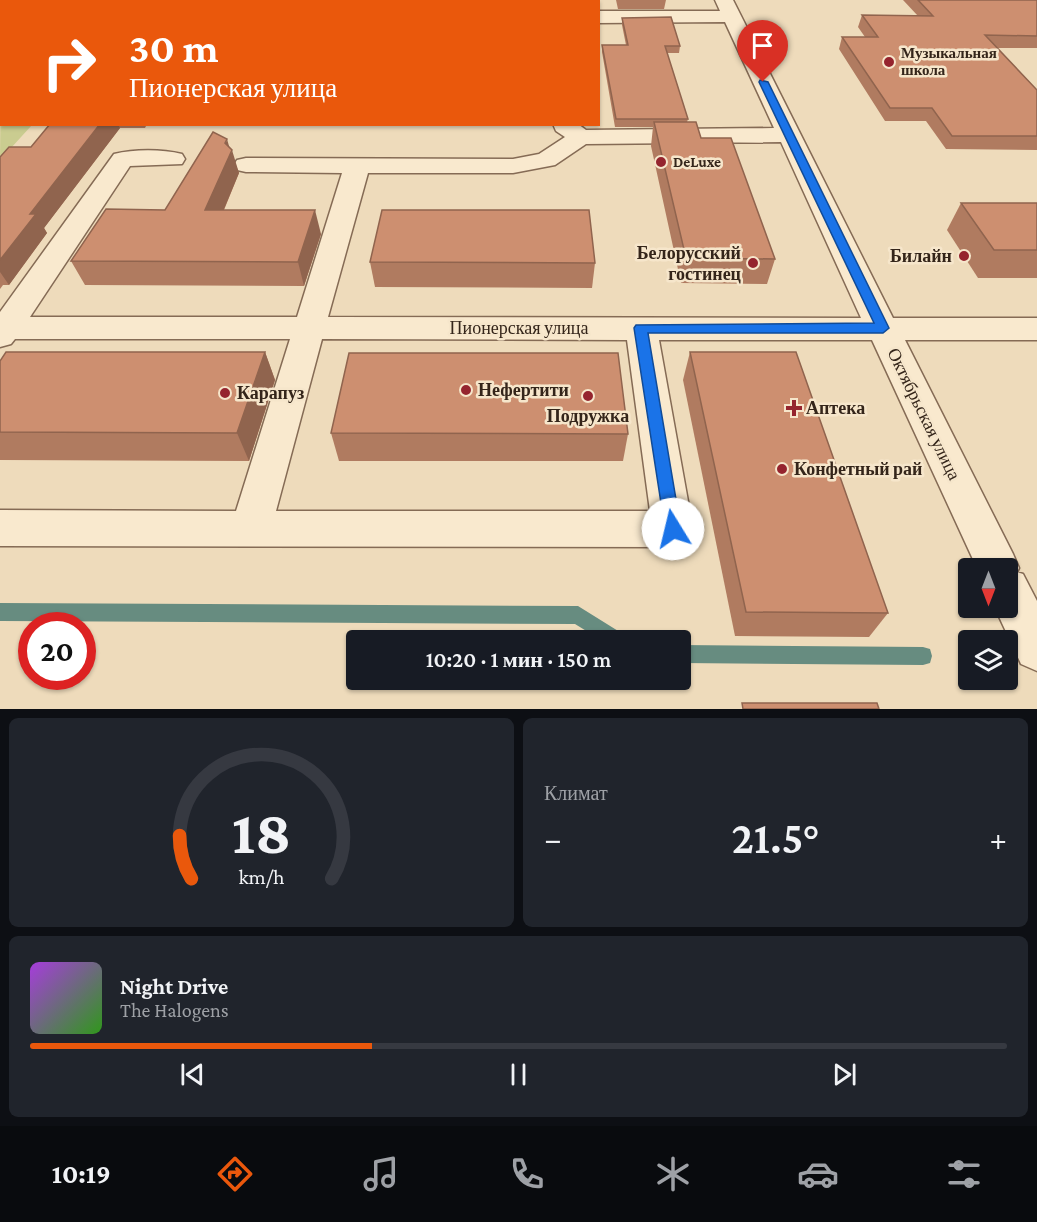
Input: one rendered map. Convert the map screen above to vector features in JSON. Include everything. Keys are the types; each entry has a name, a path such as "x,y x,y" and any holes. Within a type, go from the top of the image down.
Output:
{"street":[{"path":"600,17 728,8"},
{"name":"Октябрьская улица","path":"728,8 994,558"},
{"path":"246,165 513,166 546,160 572,131 788,135"},
{"path":"2,330 123,159 173,159"},
{"path":"251,528 357,166"},
{"path":"0,528 673,529 641,328"},
{"name":"Пионерская улица","path":"2,330 1037,329"},
{"path":"1018,609 1037,648"}],"green space":[{"path":"0,126 31,126 0,160"}],"building":[{"path":"918,0 1037,0 1037,36 985,35 1037,90 1037,136 952,136 932,108 890,108 842,37 878,37 862,15 933,16"},
{"path":"671,17 680,46 665,46 688,119 616,119 602,45 628,45 622,18"},
{"path":"654,122 696,122 701,138 731,138 775,259 686,258"},
{"path":"48,126 98,126 30,214 36,214 0,260 0,157 9,147 31,147"},
{"path":"213,132 227,139 225,143 232,150 205,210 315,210 298,262 71,261 106,209 165,210"},
{"path":"961,203 1037,203 1037,250 994,250"},
{"path":"382,210 589,210 595,263 370,262"},
{"path":"6,352 265,352 237,433 0,432 0,361"},
{"path":"690,352 796,352 888,613 746,612"},
{"path":"349,353 618,353 628,434 331,433"},
{"path":"742,703 877,703 879,709 743,709"}],"waterway":[{"path":"0,612 578,615 601,630"},
{"path":"691,654 923,656"}],"place":[{"name":"Музыкальная школа","path":"889,62"},
{"name":"DeLuxe","path":"661,162"},
{"name":"Билайн","path":"964,256"},
{"name":"Белорусский гостинец","path":"753,263"},
{"name":"Нефертити","path":"466,390"},
{"name":"Карапуз","path":"225,393"},
{"name":"Подружка","path":"588,396"},
{"name":"Аптека","path":"794,408"},
{"name":"Конфетный рай","path":"782,469"}],"route":[{"path":"673,529 641,328 883,328 763,82"}]}
